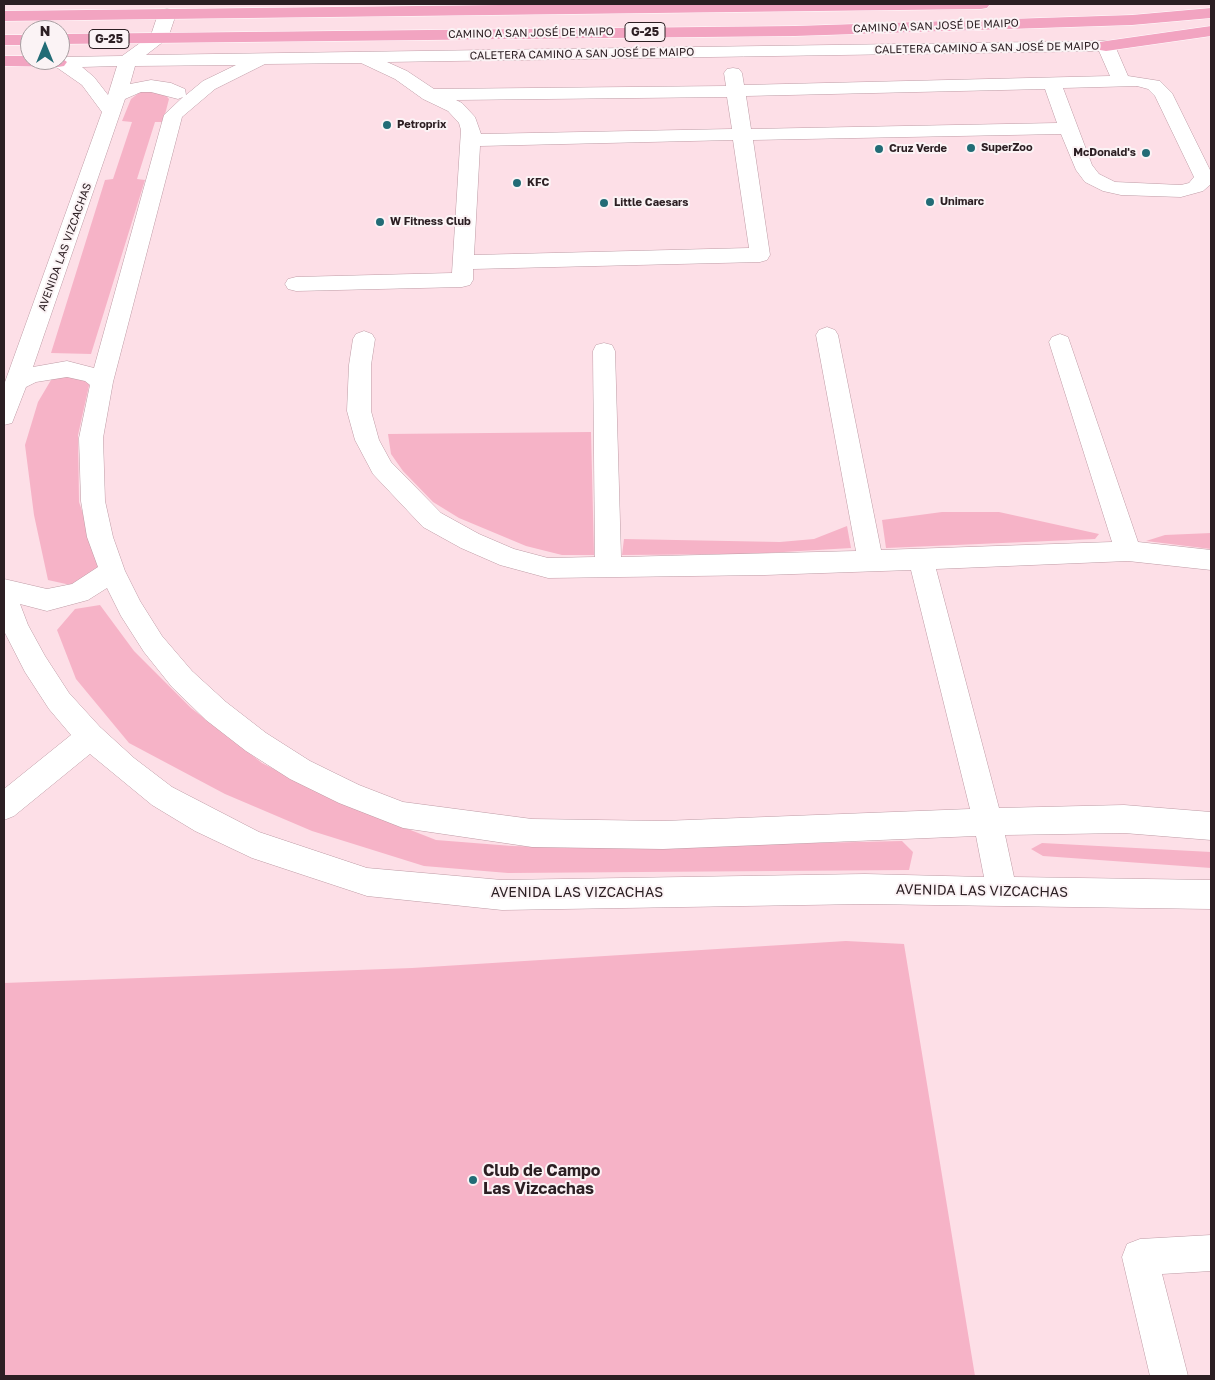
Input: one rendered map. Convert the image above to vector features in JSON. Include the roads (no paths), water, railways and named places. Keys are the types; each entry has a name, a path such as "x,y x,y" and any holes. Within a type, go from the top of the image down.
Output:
{"main road":[{"name":"CAMINO A SAN JOSÉ DE MAIPO","path":"4,16 982,4"},
{"path":"1106,46 1124,41 1130,36 1134,26 1132,20 1121,10 1110,4"},
{"name":"CAMINO A SAN JOSÉ DE MAIPO","path":"70,39 795,31 1132,20 1211,13"},
{"path":"1106,46 1153,42 1211,31"},
{"path":"4,40 20,40"},
{"path":"4,61 20,61"}],"street":[{"path":"128,60 158,38 167,14"},
{"path":"158,38 185,60 173,115 102,382 91,438 93,501 100,536 112,571 130,608 153,644 182,679 216,711 256,742 300,770 349,794 403,815 532,833 664,835 988,822 1124,819 1211,826"},
{"path":"1106,46 1122,82"},
{"name":"CALETERA CAMINO A SAN JOSÉ DE MAIPO","path":"70,62 1106,46"},
{"path":"463,262 760,255 730,52"},
{"path":"296,284 462,280 471,130 462,113 393,71 359,58"},
{"name":"AVENIDA LAS VIZCACHAS","path":"4,417 128,60"},
{"path":"173,115 209,85 261,60"},
{"path":"70,68 114,104 133,89 151,86 171,89 178,93"},
{"path":"430,94 736,91 1052,83 1146,82 1163,93 1204,177 1202,183 1182,191 1121,189 1100,183 1086,172 1052,83"},
{"path":"471,140 1068,128"},
{"path":"828,335 870,560"},
{"path":"364,339 360,366 359,411 367,440 382,468 432,520 470,541 509,558 548,568 921,559 1128,551 1211,560"},
{"path":"1060,342 1128,551"},
{"path":"604,351 608,568"},
{"path":"16,382 32,375 67,369 92,375 102,382"},
{"path":"921,559 988,822 1002,892"},
{"path":"4,589 47,600 79,593 112,571"},
{"name":"AVENIDA LAS VIZCACHAS","path":"4,594 15,627 35,664 59,701 90,736 124,767 162,796 205,821 252,844 367,882 502,895 865,889 1211,895"},
{"path":"4,807 90,736"},
{"path":"1169,1376 1140,1257 1211,1253"}],"place":[{"name":"Petroprix","path":"387,125"},
{"name":"SuperZoo","path":"971,148"},
{"name":"Cruz Verde","path":"879,149"},
{"name":"McDonald's","path":"1146,153"},
{"name":"KFC","path":"517,183"},
{"name":"Unimarc","path":"930,202"},
{"name":"Little Caesars","path":"604,203"},
{"name":"W Fitness Club","path":"380,222"},
{"name":"Club de Campo Las Vizcachas","path":"473,1180"}]}
